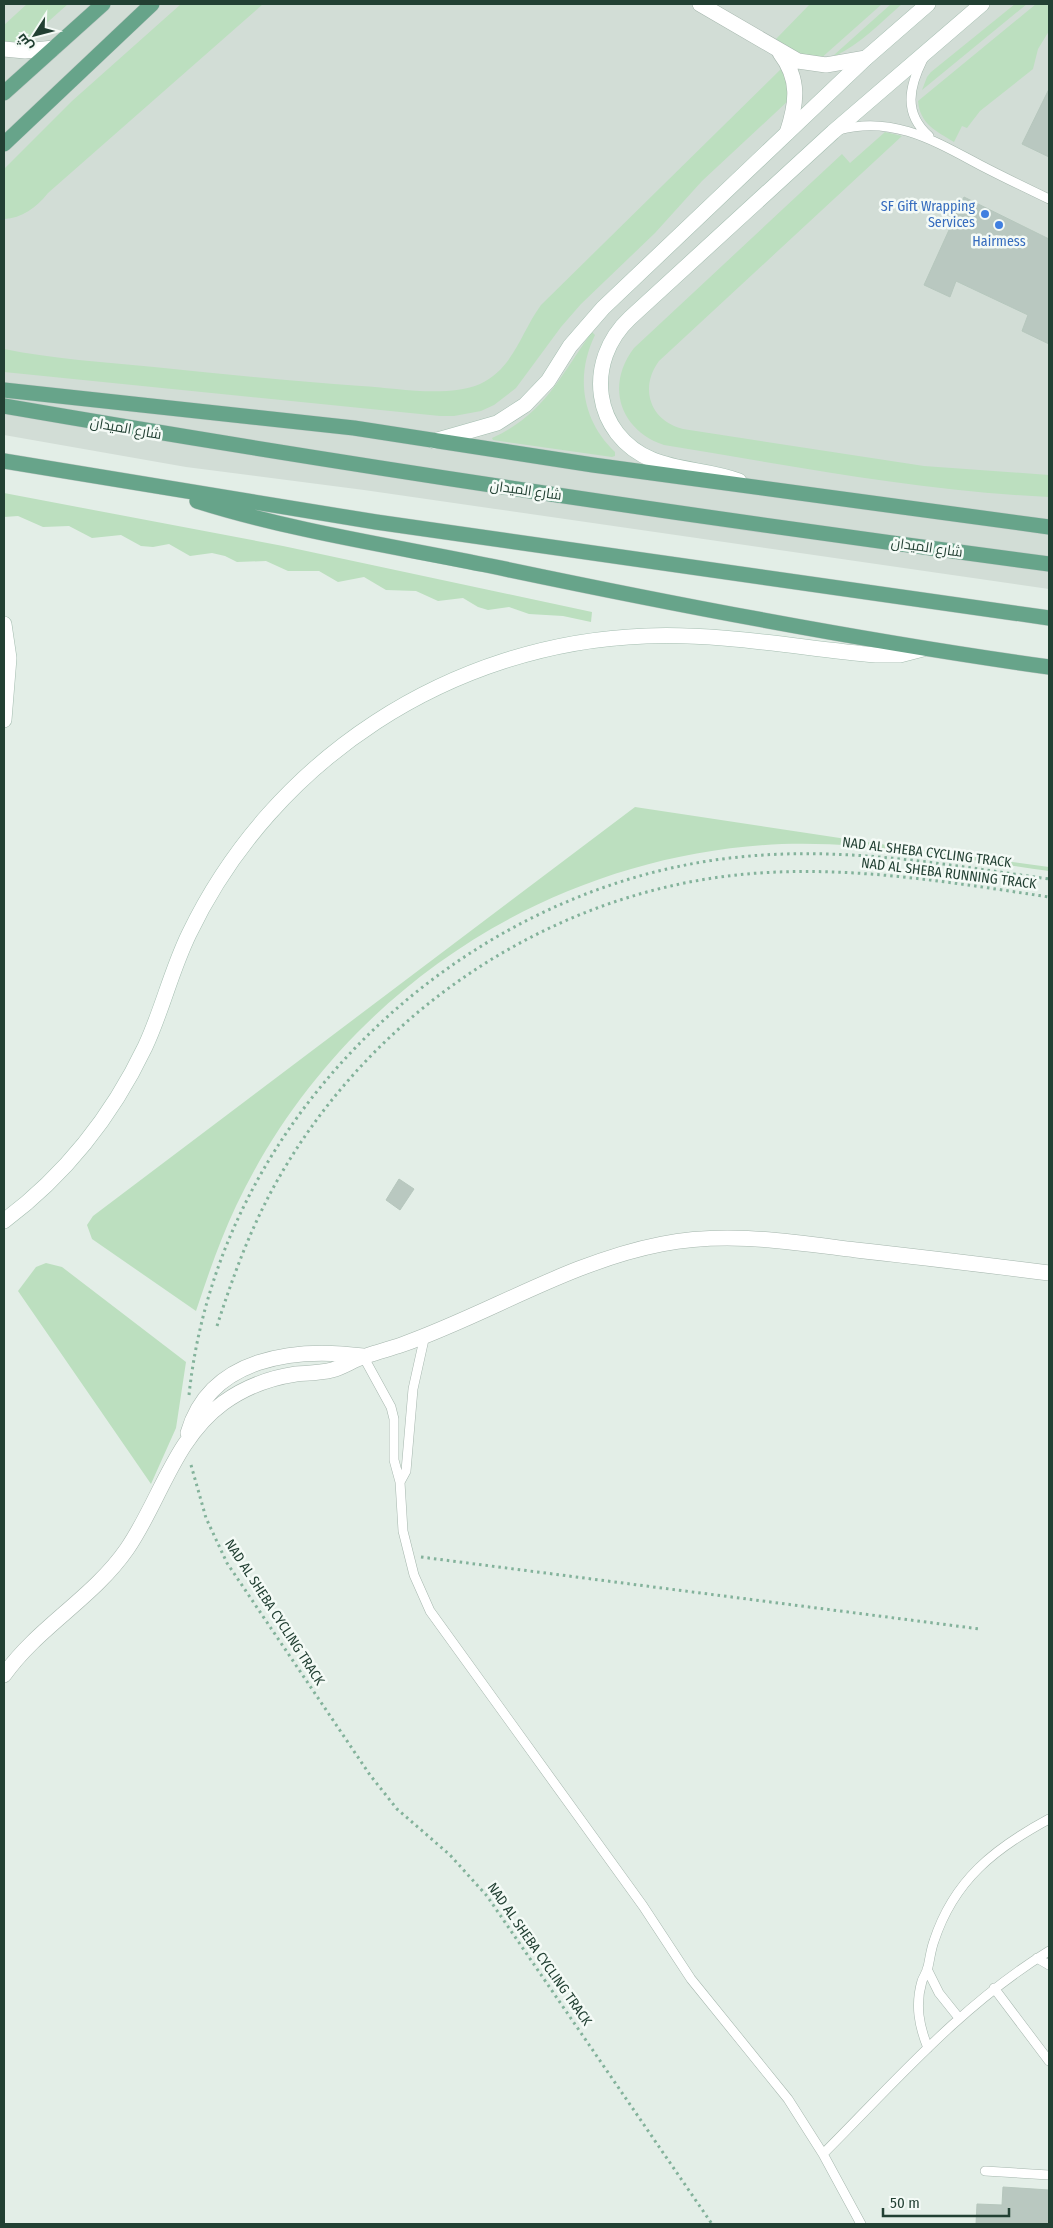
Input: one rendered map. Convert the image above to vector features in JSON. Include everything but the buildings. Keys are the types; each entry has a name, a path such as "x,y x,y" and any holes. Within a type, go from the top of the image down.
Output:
{"main road":[{"path":"4,93 103,4"},
{"path":"4,144 152,4"},
{"path":"4,390 165,409 304,422 1048,527"},
{"name":"شارع الميدان","path":"4,406 151,432 444,478 1049,564"},
{"path":"4,461 376,522 1049,618"},
{"path":"161,487 228,510 271,521 532,575 923,649 1049,667"}],"street":[{"path":"700,4 798,61 819,65 834,65 866,58"},
{"path":"434,440 497,423 525,406 548,381 570,346 603,308 866,58 928,4"},
{"path":"752,486 718,474 654,461 632,448 615,430 604,408 600,383 603,358 621,326 833,132 982,4"},
{"path":"4,49 25,51 54,48"},
{"path":"779,51 790,68 796,87 795,106 787,133"},
{"path":"4,624 9,658 4,720"},
{"path":"4,1221 38,1193 60,1171 80,1149 116,1100 145,1047 187,937 217,882 236,853 269,812 307,774 335,750 391,712 444,683 499,662 553,647 612,638 708,637 876,655 900,654 923,649"},
{"path":"4,1675 26,1648 93,1586 125,1552 150,1511 186,1440 210,1413 242,1390 276,1378 334,1369 363,1356 404,1344 565,1274 636,1250 689,1239 729,1237 771,1240 1049,1273"}],"lane":[{"path":"927,50 914,76 910,95 916,120 925,133 933,140"},
{"path":"833,132 861,126 888,126 911,131 933,140 1049,199"},
{"path":"400,1482 407,1466 413,1389 425,1335"},
{"path":"363,1356 392,1407 395,1468 400,1482 403,1532 408,1556 422,1593 441,1628 643,1906 692,1979 788,2098 823,2154 862,2224"},
{"path":"928,2048 921,2031 918,2006 921,1987 940,1926 951,1903 966,1882 989,1857 1002,1846 1049,1819"},
{"path":"823,2154 959,2018 994,1988 1049,1951"},
{"path":"1037,1958 1049,1965"},
{"path":"928,1969 938,1993 959,2018"},
{"path":"994,1988 1049,2062"},
{"path":"985,2171 1049,2175"}],"path":[{"name":"NAD AL SHEBA CYCLING TRACK","path":"188,1396 197,1345 216,1276 244,1209 278,1146 324,1082 376,1025 431,978 487,942 546,911 618,882 694,863 728,858 797,853 867,854 1049,879"},
{"name":"NAD AL SHEBA RUNNING TRACK","path":"217,1326 242,1254 258,1217 298,1147 332,1099 360,1066 408,1019 462,978 519,943 581,914 621,900 678,885 745,874 859,873 899,876 1049,896"},
{"name":"NAD AL SHEBA CYCLING TRACK","path":"186,1440 193,1474 206,1518 219,1549 240,1584 387,1799 407,1819 450,1855 498,1910 712,2224"},
{"path":"408,1556 980,1629"}],"shaded area":[{"path":"4,4 1049,4 1049,589 364,490 186,467 4,435"}],"green space":[{"path":"27,4 68,4 22,45 4,43 4,25"},
{"path":"181,4 263,4 48,193 34,208 17,217 4,219 4,169 72,101"},
{"path":"810,4 882,4 819,60 796,52 776,39"},
{"path":"891,4 902,4 862,39 834,55"},
{"path":"1015,4 1027,4 922,90 931,72"},
{"path":"1036,4 1049,4 1049,31 1038,49 1033,69 980,111 967,128 962,126 954,142 930,126 922,116 918,101"},
{"path":"782,68 786,76 789,100 702,181 655,233 581,304 561,327 516,388 494,405 481,411 454,416 440,416 4,372 4,349 79,360 405,390 452,390 480,384 492,377 509,359 541,305"},
{"path":"885,132 902,136 659,361 653,371 650,382 651,402 663,419 683,429 924,466 1049,475 1049,497 1001,494 904,483 664,445 649,438 637,429 628,418 622,405 619,391 620,377 625,362 634,348 842,154 850,163"},
{"path":"592,332 595,335 585,366 585,397 595,426 615,452 615,456 493,440 492,438 510,428 538,406 560,379"},
{"path":"4,493 283,546 592,612 591,622 563,616 529,614 509,607 488,610 478,607 463,598 438,601 416,591 386,590 364,577 338,582 319,571 288,571 266,561 237,562 225,556 212,553 190,556 169,544 153,547 141,546 121,535 92,538 69,526 43,527 18,516 4,517"},
{"path":"635,807 1049,867 1049,871 883,848 849,845 782,844 695,854 612,875 533,907 459,949 391,1000 331,1061 279,1130 236,1206 219,1245 196,1311 92,1239 87,1225 93,1216"},
{"path":"46,1263 62,1267 186,1362 176,1428 151,1484 18,1291 36,1267"}],"place":[{"name":"SF Gift Wrapping Services","path":"985,214"},
{"name":"Hairmess","path":"999,225"}]}
